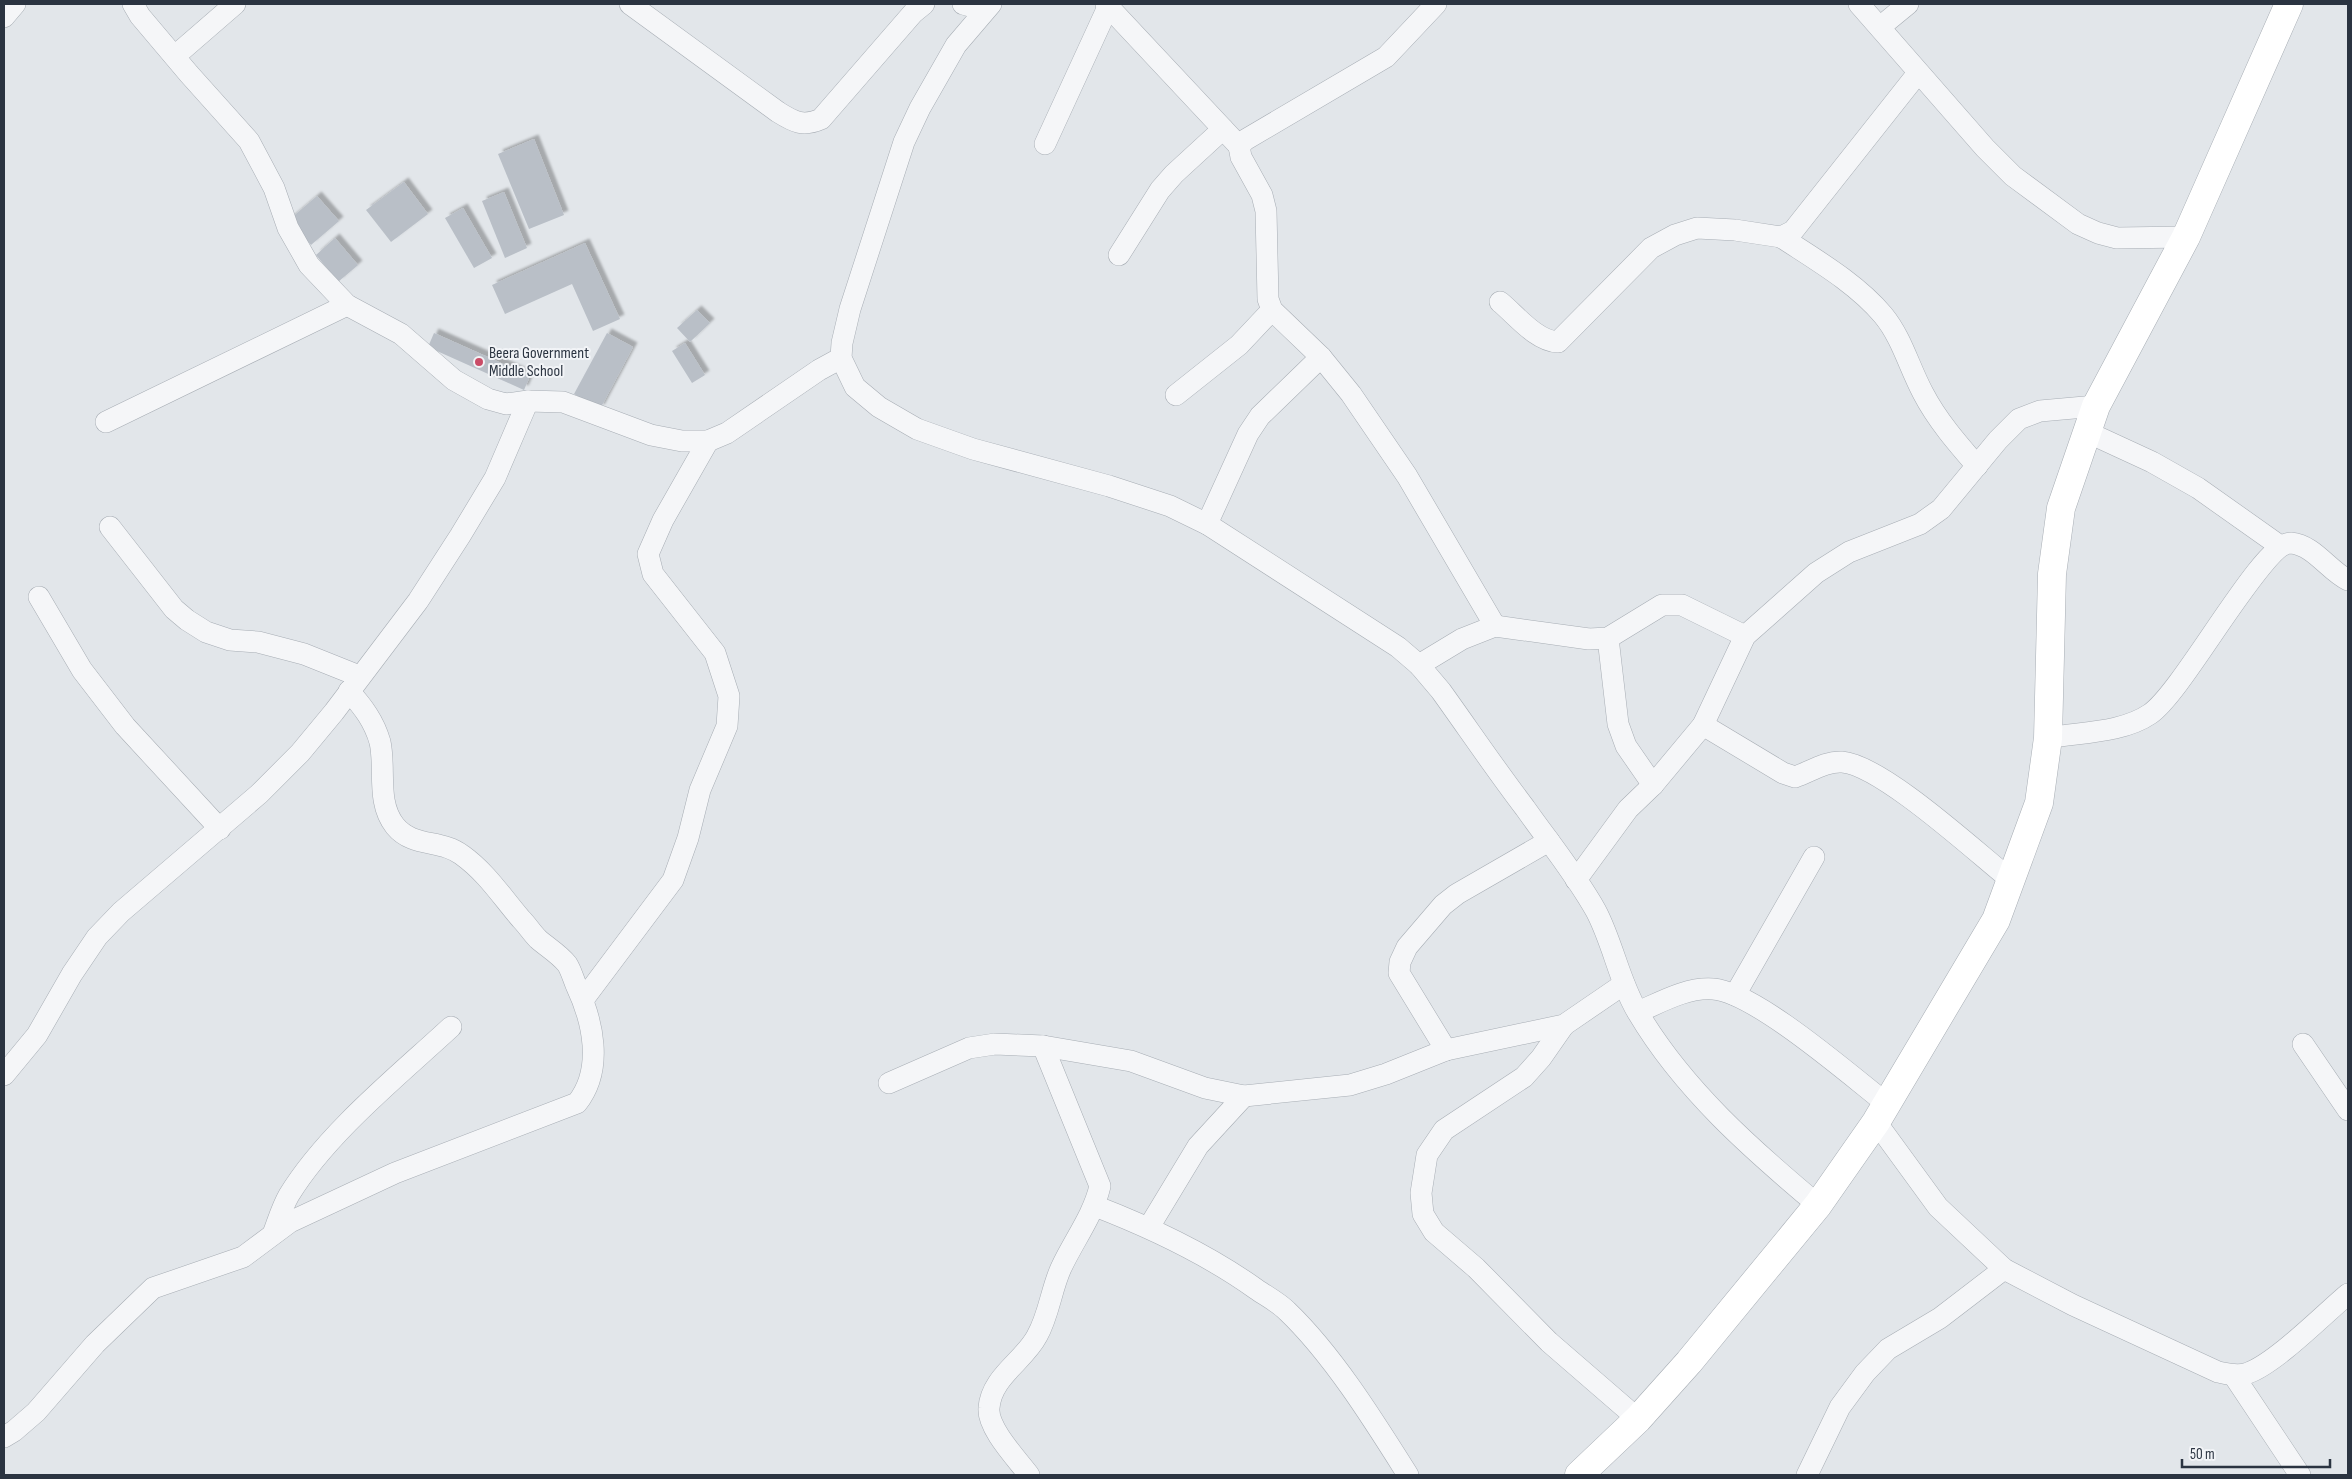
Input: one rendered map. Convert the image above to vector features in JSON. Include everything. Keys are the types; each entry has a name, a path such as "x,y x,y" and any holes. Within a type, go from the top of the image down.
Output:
{"street":[{"path":"4,17 15,4"},
{"path":"133,4 140,16 249,141 274,188 288,228 309,265 347,305 401,334 454,380 488,399 506,404 528,401 563,402 651,435 682,441 708,441 727,433 812,375 841,358"},
{"path":"175,56 236,4"},
{"path":"630,4 778,112 792,121 809,124 821,119 913,13 924,4"},
{"path":"963,4 988,7"},
{"path":"1240,146 1245,140 1386,57 1436,4"},
{"path":"1859,4 1918,73 2013,176 2078,224 2098,234 2117,238 2186,236"},
{"path":"1880,27 1908,4"},
{"path":"1579,1475 1638,1419 1689,1362 1818,1205 1881,1113 1996,920 2040,803 2048,738 2054,564 2061,508 2096,406 2186,236 2289,4"},
{"path":"1045,144 1107,5 1240,146 1241,157 1262,195 1266,211 1268,300 1272,310 1321,357 1351,394 1407,476 1495,626"},
{"path":"988,7 956,46 920,108 904,142 850,309 842,343 841,358 855,387 879,407 917,429 973,449 1170,506 1207,524 1398,647 1419,665 1441,691 1576,880 1596,912 1624,984 1638,1012 1663,1051 1688,1082 1758,1155 1818,1205"},
{"path":"1781,237 1793,231 1800,223 1918,73"},
{"path":"1119,255 1160,190 1174,174 1223,129"},
{"path":"1500,302 1540,336 1549,342 1558,342 1651,248 1675,235 1697,228 1735,230 1781,237 1860,292 1884,316 1903,348 1929,405 1977,466"},
{"path":"106,422 347,305"},
{"path":"1176,395 1239,345 1272,310"},
{"path":"1207,524 1248,434 1256,422 1321,357"},
{"path":"4,1075 37,1035 72,974 97,937 121,912 220,828 300,753 418,602 496,478 528,401"},
{"path":"1576,880 1628,809 1653,785 1703,725 1745,636 1816,573 1849,552 1920,524 1941,509 2019,419 2040,411 2096,406"},
{"path":"2087,432 2152,462 2198,488 2280,546"},
{"path":"584,1000 673,880 688,838 700,790 727,726 729,696 715,653 653,574 648,554 663,520 708,441"},
{"path":"4,1437 36,1412 95,1344 152,1288 243,1257 290,1222 395,1173 577,1102 588,1086 593,1060 592,1026 584,1000 567,964 538,938 480,870 461,854 440,845 413,841 396,828 388,817 381,776 380,744 373,722 354,684 304,654 258,642 230,640 206,632 186,620 174,608 110,527"},
{"path":"2048,738 2129,725 2152,713 2172,693 2258,571 2280,546 2292,543 2309,550 2348,580"},
{"path":"39,596 82,670 125,726 220,828"},
{"path":"1419,665 1462,639 1495,626 1589,639 1608,638 1662,605 1682,605 1745,636"},
{"path":"1608,638 1618,724 1626,746 1653,785"},
{"path":"1703,725 1783,773 1795,777 1829,762 1844,762 1862,769 1892,785 1914,801 2011,880"},
{"path":"1446,1050 1399,973 1400,962 1407,947 1443,905 1457,894 1549,841"},
{"path":"1735,995 1814,857"},
{"path":"1624,984 1564,1025 1541,1058 1524,1077 1444,1130 1427,1154 1421,1193 1423,1214 1434,1232 1476,1268 1549,1342 1638,1419"},
{"path":"1638,1012 1678,994 1698,989 1715,989 1735,995 1790,1028 1881,1113 1938,1207 1967,1237 2004,1269 2073,1305 2218,1372 2234,1376 2249,1373 2276,1356 2348,1294"},
{"path":"889,1084 969,1048 994,1044 1043,1046 1131,1061 1205,1088 1244,1096 1350,1085 1386,1074 1446,1050 1564,1025"},
{"path":"273,1234 288,1197 302,1176 341,1131 380,1092 451,1027"},
{"path":"2303,1044 2348,1110"},
{"path":"1029,1475 991,1422 989,1408 992,1395 1011,1366 1037,1336 1060,1270 1095,1206 1100,1186 1043,1046"},
{"path":"1149,1227 1198,1146 1244,1096"},
{"path":"1095,1206 1149,1227 1234,1273 1286,1310 1328,1359 1372,1417 1408,1475"},
{"path":"1808,1475 1840,1407 1865,1373 1882,1355 1888,1349 1940,1318 2004,1269"},
{"path":"2234,1376 2300,1475"}],"building":[{"path":"534,139 564,215 529,229 498,154"},
{"path":"404,182 428,214 391,242 366,210"},
{"path":"504,192 527,248 505,258 482,201"},
{"path":"317,196 339,221 311,245 289,220"},
{"path":"463,208 492,258 474,268 445,218"},
{"path":"335,238 358,265 338,282 316,255"},
{"path":"585,243 620,319 593,331 572,284 505,314 492,285"},
{"path":"697,310 710,323 690,342 677,328"},
{"name":"Beera Government Middle School","path":"434,333 530,376 524,390 428,347"},
{"path":"607,333 633,347 600,409 574,394"},
{"path":"685,343 705,375 692,383 672,351"}],"place":[{"name":"Beera Government Middle School","path":"479,362"}]}
